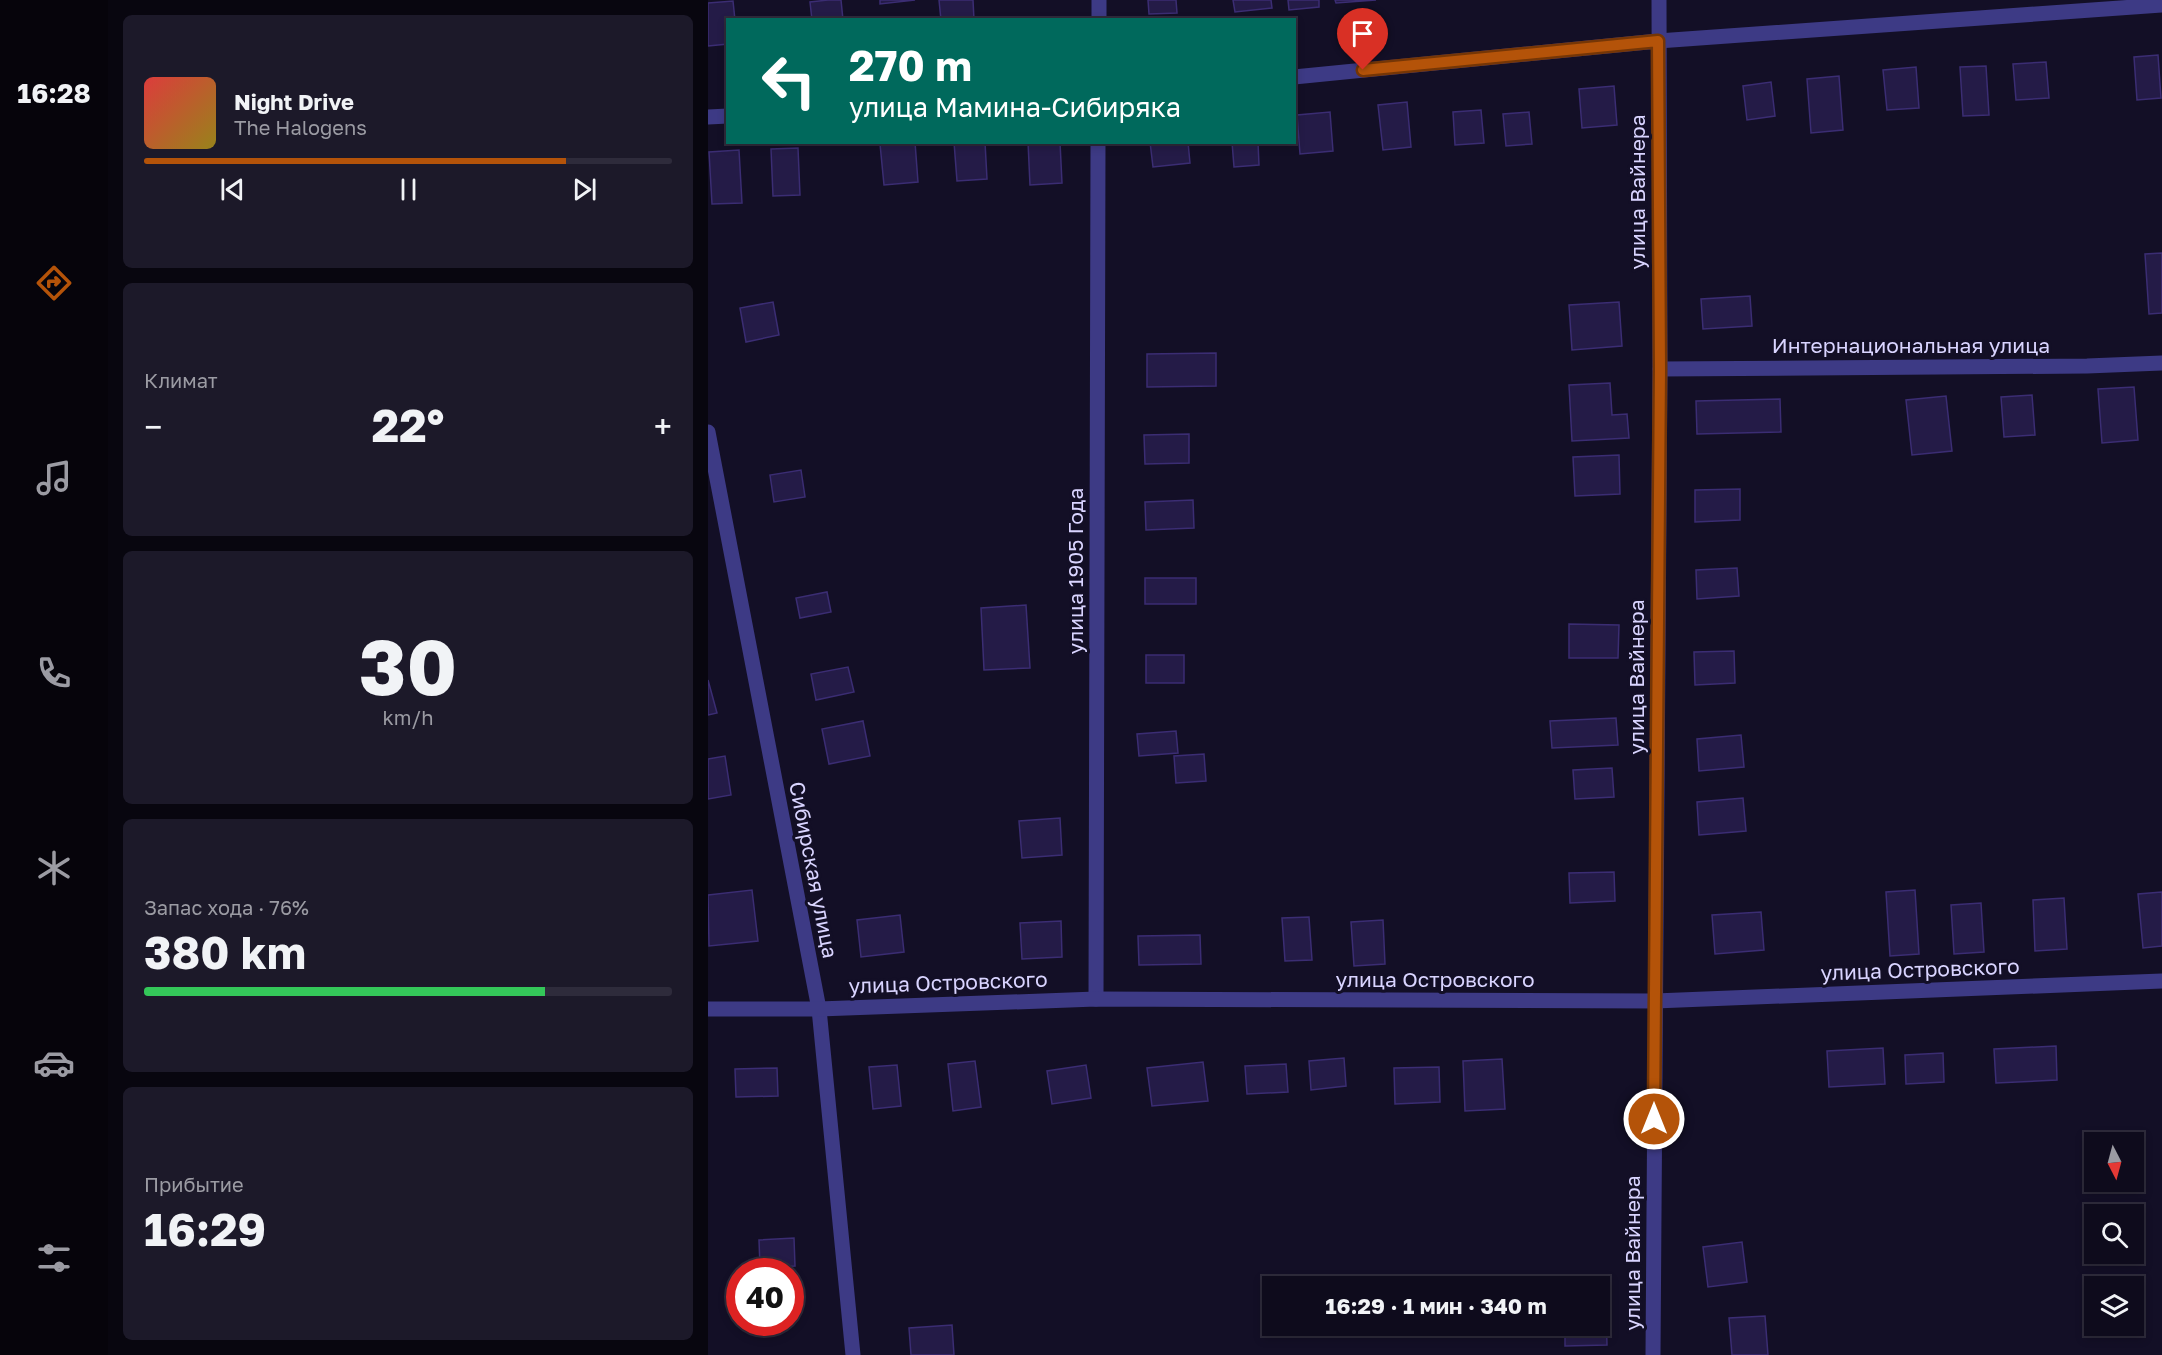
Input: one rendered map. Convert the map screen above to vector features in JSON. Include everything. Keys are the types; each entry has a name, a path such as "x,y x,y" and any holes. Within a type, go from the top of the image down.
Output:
{"street":[{"path":"1099,0 1099,18"},
{"name":"улица Вайнера","path":"1653,1355 1660,369 1659,0"},
{"path":"1296,77 1658,41 2162,5"},
{"path":"708,117 726,116"},
{"name":"улица 1905 Года","path":"1096,999 1098,144"},
{"name":"Интернациональная улица","path":"1660,369 2087,366 2162,363"},
{"name":"Сибирская улица","path":"708,432 819,1009 853,1355"},
{"name":"улица Островского","path":"708,1009 819,1009 1096,999 1655,1001 2162,981"}],"building":[{"path":"841,0 843,18 812,18 810,2"},
{"path":"880,0 915,0 880,4"},
{"path":"939,0 973,0 974,18 941,18"},
{"path":"1148,0 1176,0 1177,13 1149,14"},
{"path":"1233,0 1271,0 1272,8 1235,12"},
{"path":"1288,0 1319,0 1319,7 1289,10"},
{"path":"1335,0 1376,0 1336,3"},
{"path":"733,1 735,18 726,18 726,44 708,46 708,3"},
{"path":"2158,55 2161,98 2137,100 2134,57"},
{"path":"2046,62 2049,98 2016,100 2013,64"},
{"path":"1986,66 1989,115 1963,116 1960,67"},
{"path":"1916,67 1919,108 1887,110 1883,70"},
{"path":"1839,76 1843,130 1811,133 1807,79"},
{"path":"1771,82 1775,116 1747,120 1743,86"},
{"path":"1614,86 1617,125 1582,128 1579,89"},
{"path":"1407,102 1411,147 1383,150 1378,105"},
{"path":"1481,110 1484,143 1455,145 1453,112"},
{"path":"1330,112 1333,151 1300,154 1297,115"},
{"path":"1529,112 1532,144 1506,146 1503,114"},
{"path":"880,144 915,144 918,182 884,185"},
{"path":"954,144 985,144 987,179 957,181"},
{"path":"1028,144 1060,144 1062,183 1030,185"},
{"path":"1150,144 1188,144 1190,163 1153,167"},
{"path":"1232,144 1258,144 1259,165 1234,167"},
{"path":"798,148 800,195 773,196 771,149"},
{"path":"739,150 742,203 712,204 709,152"},
{"path":"2162,253 2162,313 2149,314 2145,254"},
{"path":"1750,296 1752,326 1703,329 1701,299"},
{"path":"773,302 779,335 746,342 740,308"},
{"path":"1619,302 1622,346 1572,350 1569,305"},
{"path":"1216,353 1216,386 1147,387 1147,354"},
{"path":"1610,383 1612,415 1627,414 1629,438 1572,441 1569,385"},
{"path":"2134,387 2138,440 2102,443 2098,389"},
{"path":"2032,395 2035,435 2004,437 2001,397"},
{"path":"1946,396 1952,451 1912,455 1906,400"},
{"path":"1780,399 1781,432 1697,434 1696,401"},
{"path":"1189,434 1189,463 1145,464 1144,435"},
{"path":"1619,455 1620,494 1575,496 1573,457"},
{"path":"801,470 805,497 774,502 770,475"},
{"path":"1740,489 1740,520 1695,522 1695,490"},
{"path":"1193,500 1194,528 1146,530 1145,502"},
{"path":"1737,568 1739,596 1697,599 1696,570"},
{"path":"1145,578 1196,578 1196,604 1145,604"},
{"path":"827,592 831,612 800,618 796,598"},
{"path":"1026,605 1030,668 984,670 981,608"},
{"path":"1569,624 1619,625 1618,658 1569,658"},
{"path":"1734,651 1735,683 1695,685 1694,652"},
{"path":"1146,655 1184,655 1184,683 1146,683"},
{"path":"848,667 854,692 816,700 811,674"},
{"path":"708,680 717,713 708,715"},
{"path":"1616,718 1618,745 1552,748 1550,721"},
{"path":"863,721 870,756 829,764 822,729"},
{"path":"1176,731 1178,753 1139,756 1137,734"},
{"path":"1741,735 1744,767 1699,771 1697,739"},
{"path":"1204,754 1206,781 1176,783 1174,756"},
{"path":"725,756 731,795 708,799 708,759"},
{"path":"1612,768 1614,797 1575,799 1573,770"},
{"path":"1743,798 1746,831 1699,835 1697,802"},
{"path":"1060,818 1062,855 1022,858 1019,821"},
{"path":"1614,872 1615,901 1570,903 1569,873"},
{"path":"752,890 758,941 709,946 708,895"},
{"path":"1915,890 1919,954 1890,956 1886,892"},
{"path":"2162,892 2162,946 2143,948 2138,894"},
{"path":"2064,898 2067,949 2035,951 2033,900"},
{"path":"1981,903 1984,952 1954,954 1951,905"},
{"path":"1761,912 1764,950 1715,954 1712,915"},
{"path":"900,915 904,952 861,957 857,920"},
{"path":"1309,917 1312,960 1285,961 1282,918"},
{"path":"1383,920 1385,964 1354,966 1351,922"},
{"path":"1061,921 1062,957 1022,959 1020,923"},
{"path":"1200,935 1201,964 1139,965 1138,936"},
{"path":"2056,1046 2057,1080 1996,1083 1994,1049"},
{"path":"1883,1048 1885,1084 1829,1087 1827,1051"},
{"path":"1943,1053 1944,1082 1906,1084 1905,1055"},
{"path":"1344,1058 1346,1086 1311,1090 1309,1061"},
{"path":"1502,1059 1505,1109 1465,1111 1463,1061"},
{"path":"975,1061 981,1107 953,1111 948,1064"},
{"path":"1203,1062 1208,1101 1152,1106 1147,1068"},
{"path":"1286,1064 1288,1092 1247,1094 1245,1066"},
{"path":"897,1065 901,1106 873,1109 869,1067"},
{"path":"1086,1065 1091,1098 1052,1104 1047,1071"},
{"path":"1439,1067 1440,1102 1395,1104 1394,1068"},
{"path":"777,1068 778,1096 736,1097 735,1069"},
{"path":"794,1238 795,1258 760,1258 759,1240"},
{"path":"1742,1242 1747,1282 1708,1287 1703,1247"},
{"path":"1765,1316 1768,1355 1732,1355 1729,1318"},
{"path":"952,1325 954,1355 911,1355 909,1328"},
{"path":"1565,1336 1607,1336 1607,1345 1565,1346"}],"route":[{"path":"1363,70 1658,41 1660,369 1654,1119"}]}
